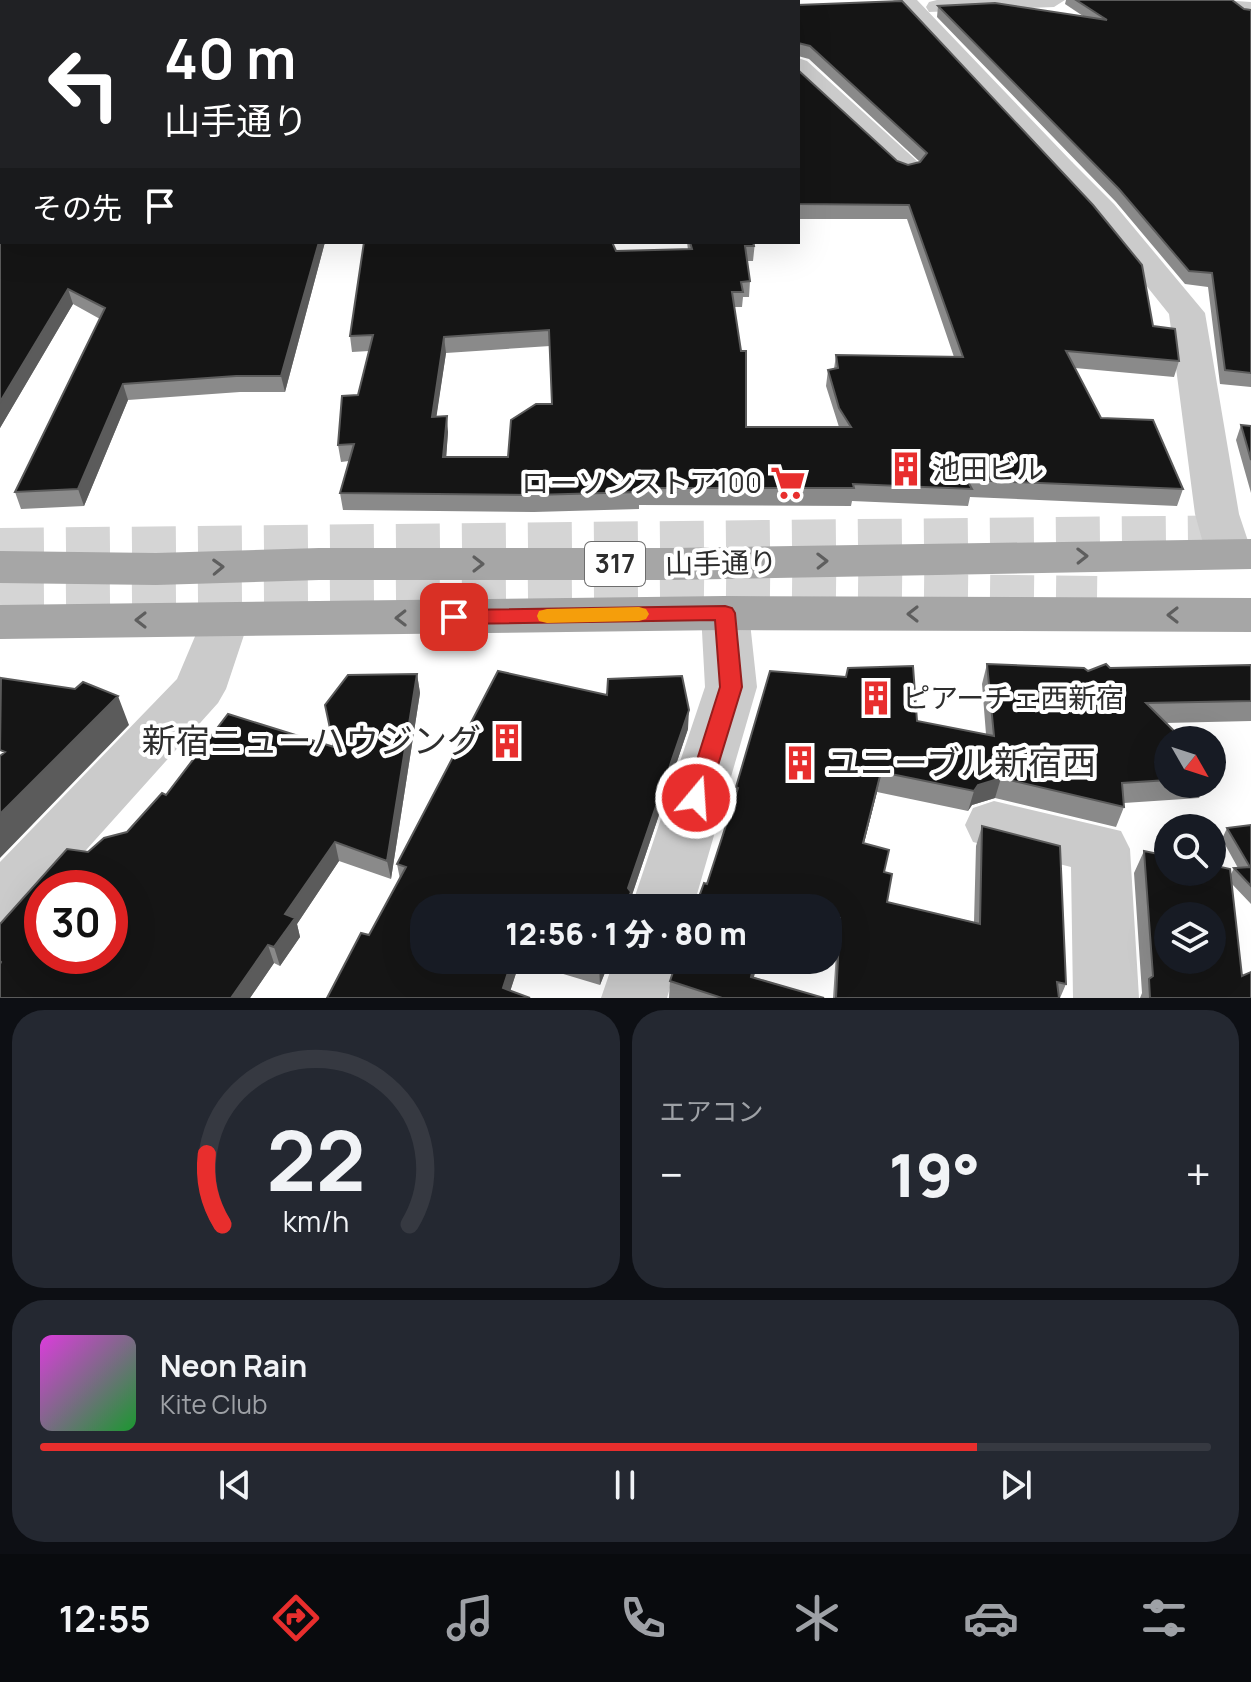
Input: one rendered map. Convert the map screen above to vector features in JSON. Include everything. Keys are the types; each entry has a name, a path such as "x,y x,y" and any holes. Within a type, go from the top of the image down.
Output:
{"main road":[{"name":"山手通り","path":"0,567 156,569 319,564 672,564 1240,554"},
{"name":"山手通り","path":"0,622 725,613 1251,615"}],"street":[{"path":"908,4 1054,0"},
{"path":"1232,0 1251,12"},
{"path":"908,4 1103,211 1187,313 1217,514 1240,554"},
{"path":"800,68 907,167"},
{"path":"666,894 731,687 725,613"},
{"path":"0,903 200,689 224,620"},
{"path":"994,825 1100,849 1106,998"},
{"path":"634,998 642,974"}],"building":[{"path":"1076,0 1232,0 1251,10 1251,373 1225,370 1212,273 1189,271 1119,189 938,6 995,3 1107,20"},
{"path":"902,1 1093,205 1142,265 1153,326 1175,329 1179,361 1066,351 1101,418 1153,420 1183,489 967,480 972,489 853,484 854,488 639,488 639,492 533,495 340,493 354,444 338,445 342,396 358,395 373,335 350,336 364,244 613,244 616,251 692,249 691,244 754,244 745,246 750,281 741,282 743,292 732,292 741,351 746,351 746,427 851,427 839,408 828,370 838,368 836,355 963,357 909,205 800,204 800,72 897,161 908,165 920,162 927,153 810,46 800,44 800,5","holes":["549,330 552,404 536,404 511,420 508,457 443,457 447,416 432,417 444,337"]},
{"path":"0,244 318,244 281,376 123,384 78,489 15,492 105,308 68,289 0,402"},
{"path":"1241,425 1251,426 1251,460"},
{"path":"987,664 1084,668 1088,671 1106,664 1110,668 1251,665 1251,701 1146,703 1169,726 1154,726 1154,781 1122,783 1124,807 1001,778 978,785 974,791 881,772 863,843 889,850 884,872 892,874 887,902 980,924 982,826 1060,846 1066,984 1057,982 1059,998 836,998 837,974 842,974 842,894 700,894 704,883 707,884 738,788 770,671 846,677 848,668 913,666 917,721 994,736"},
{"path":"498,671 607,695 608,679 682,676 689,710 628,888 630,894 410,894 410,974 508,974 503,988 530,998 327,998 361,933 369,935 406,867 397,864"},
{"path":"417,674 387,861 335,842 285,914 295,918 274,947 268,945 231,998 0,998 0,924 24,897 24,974 128,974 128,870 48,870 67,849 88,852 104,838 127,832 162,793 166,795 228,714 334,747 325,705 348,675"},
{"path":"1,678 75,689 83,682 118,696 0,814 0,756 5,752 0,750"},
{"path":"1251,825 1251,886 1234,868 1250,867 1227,828"},
{"path":"1144,851 1154,853 1154,886 1226,886 1226,868 1230,869 1242,976 1251,972 1251,998 1150,998 1149,979 1153,976"},
{"path":"672,974 752,974 751,977 824,998 722,998 670,981"}],"tunnel":[{"path":"0,550 1251,537"},
{"path":"0,600 699,593 1097,598"}],"slow traffic":[{"path":"547,616 639,614"}],"place":[{"name":"池田ビル","path":"906,469"},
{"name":"ローソンストア100","path":"788,483"},
{"name":"ピアーチェ西新宿","path":"876,698"},
{"name":"新宿ニューハウジング","path":"507,741"},
{"name":"ユニーブル新宿西","path":"800,763"}],"route":[{"path":"454,617 725,613 731,687 696,798"}]}
